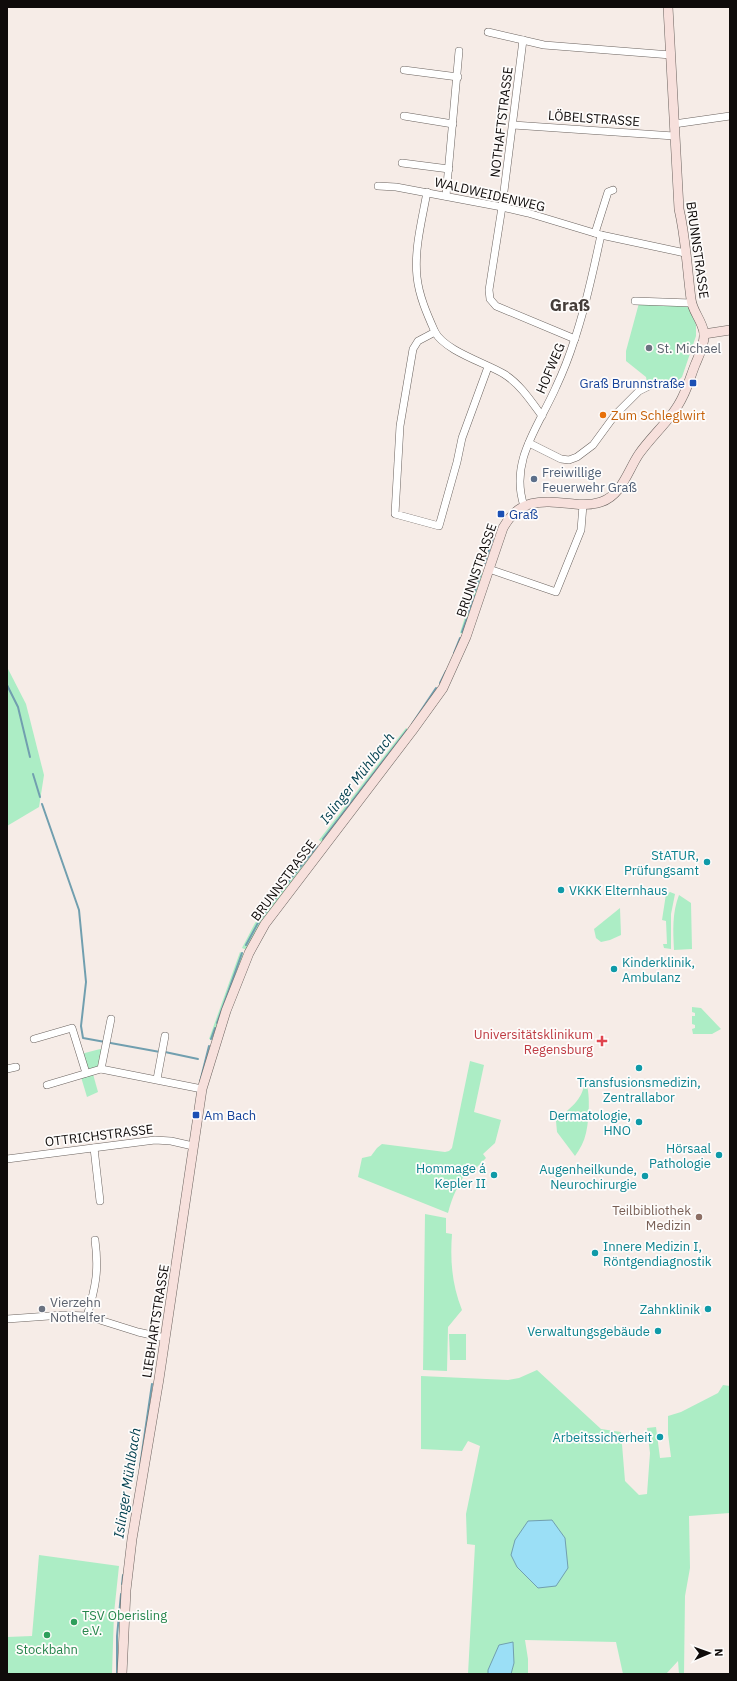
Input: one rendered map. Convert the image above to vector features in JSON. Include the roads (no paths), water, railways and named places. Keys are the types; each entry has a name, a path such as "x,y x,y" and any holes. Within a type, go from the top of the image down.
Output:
{"street":[{"name":"BRUNNSTRASSE","path":"668,7 679,209 684,236 692,303 702,323 704,334"},
{"path":"488,32 544,45 671,55"},
{"name":"NOTHAFTSTRASSE","path":"523,40 502,207 489,290 490,299 496,306 575,339"},
{"path":"446,196 458,78 459,51"},
{"path":"404,70 458,78"},
{"path":"404,116 453,124"},
{"path":"674,124 730,116"},
{"name":"LÖBELSTRASSE","path":"513,125 674,136"},
{"path":"402,163 449,169"},
{"name":"WALDWEIDENWEG","path":"378,186 427,192 502,207 528,213 598,234 685,253"},
{"path":"598,234 608,192 613,190"},
{"path":"427,192 418,246 417,278 420,296 435,332 448,344 488,367 504,374 524,392 542,416"},
{"name":"HOFWEG","path":"524,506 519,487 521,464 528,443 556,388 575,339 598,234"},
{"path":"634,301 692,303"},
{"path":"524,506 542,502 583,505 601,502 607,499 620,487 640,453 670,417 683,396 702,346 704,334 730,330"},
{"path":"435,332 418,341 413,349 400,426 395,514 440,526 462,438 488,367"},
{"path":"528,443 561,459 569,460 578,457 593,445 615,415 639,391 649,386"},
{"path":"488,569 556,592 581,530 583,505"},
{"name":"BRUNNSTRASSE","path":"239,977 249,953 265,924 443,688 466,637 503,528 512,515 524,506"},
{"name":"LIEBHARTSTRASSE","path":"122,1674 126,1597 132,1540 160,1379 193,1146 199,1088 239,977"},
{"path":"101,1069 111,1019"},
{"path":"34,1039 72,1028 86,1073"},
{"path":"157,1079 165,1036"},
{"path":"7,1069 16,1067"},
{"path":"47,1085 101,1069 199,1088"},
{"name":"OTTRICHSTRASSE","path":"7,1159 155,1140 171,1141 193,1146"},
{"path":"94,1148 100,1202"},
{"path":"87,1316 98,1269 95,1240"},
{"path":"7,1319 62,1315 87,1316 131,1331 165,1338"}],"water":[{"path":"552,1520 565,1538 568,1568 556,1586 538,1588 517,1567 511,1555 515,1540 528,1521"},
{"path":"513,1642 514,1663 511,1674 488,1674 488,1670 499,1645"}],"waterway":[{"name":"Islinger Mühlbach","path":"485,563 493,538"},
{"name":"Islinger Mühlbach","path":"475,591 481,573"},
{"name":"Islinger Mühlbach","path":"468,613 474,596"},
{"name":"Islinger Mühlbach","path":"462,632 467,618"},
{"name":"Islinger Mühlbach","path":"454,653 460,638"},
{"name":"Islinger Mühlbach","path":"440,683 446,671"},
{"path":"7,685 18,707 30,757"},
{"name":"Islinger Mühlbach","path":"412,724 436,688"},
{"name":"Islinger Mühlbach","path":"323,839 407,730"},
{"path":"33,774 40,797"},
{"path":"42,804 79,910 86,982 81,1026 83,1038 160,1052"},
{"name":"Islinger Mühlbach","path":"288,882 317,846"},
{"name":"Islinger Mühlbach","path":"246,945 259,921 283,888"},
{"name":"Islinger Mühlbach","path":"217,1023 242,953"},
{"name":"Islinger Mühlbach","path":"211,1039 215,1028"},
{"name":"Islinger Mühlbach","path":"200,1082 209,1046"},
{"path":"165,1052 198,1059"},
{"name":"Islinger Mühlbach","path":"140,1466 152,1384"},
{"name":"Islinger Mühlbach","path":"122,1584 123,1575"},
{"name":"Islinger Mühlbach","path":"117,1674 117,1636 121,1594"}],"place":[{"name":"St. Michael","path":"649,348"},
{"name":"Graß Brunnstraße","path":"693,383"},
{"name":"Zum Schleglwirt","path":"603,415"},
{"name":"Freiwillige Feuerwehr Graß","path":"534,479"},
{"name":"Graß","path":"501,514"},
{"name":"StATUR, Prüfungsamt","path":"707,862"},
{"name":"VKKK Elternhaus","path":"561,890"},
{"name":"Kinderklinik, Ambulanz","path":"614,969"},
{"name":"Universitätsklinikum Regensburg","path":"602,1041"},
{"name":"Transfusionsmedizin, Zentrallabor","path":"639,1068"},
{"name":"Am Bach","path":"196,1115"},
{"name":"Dermatologie, HNO","path":"639,1122"},
{"name":"Hörsaal Pathologie","path":"719,1155"},
{"name":"Hommage á Kepler II","path":"494,1175"},
{"name":"Augenheilkunde, Neurochirurgie","path":"645,1176"},
{"name":"Teilbibliothek Medizin","path":"699,1217"},
{"name":"Innere Medizin I, Röntgendiagnostik","path":"595,1253"},
{"name":"Vierzehn Nothelfer","path":"42,1309"},
{"name":"Zahnklinik","path":"708,1309"},
{"name":"Verwaltungsgebäude","path":"658,1331"},
{"name":"Arbeitssicherheit","path":"660,1437"},
{"name":"TSV Oberisling e.V.","path":"74,1622"},
{"name":"Stockbahn","path":"47,1635"}],"district":[{"name":"Graß","path":"570,305"}]}
